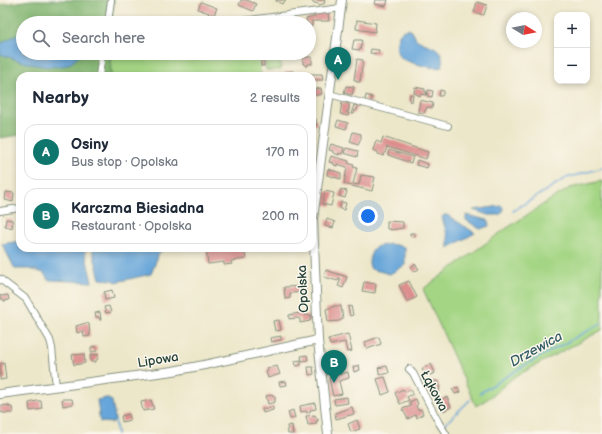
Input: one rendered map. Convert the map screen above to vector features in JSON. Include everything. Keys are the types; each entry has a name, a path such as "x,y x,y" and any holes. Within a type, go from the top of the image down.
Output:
{"street":[{"path":"109,16 111,0"},
{"path":"269,16 342,4"},
{"name":"Opolska","path":"316,190 342,4"},
{"path":"100,72 101,60"},
{"path":"329,94 448,126"},
{"path":"0,211 16,209"},
{"name":"Opolska","path":"314,252 318,340 328,434"},
{"path":"0,279 26,299 50,340 56,387"},
{"name":"Lipowa","path":"0,394 204,365 318,340"},
{"name":"Łąkowa","path":"410,369 446,434"}],"green space":[{"path":"31,0 114,0 112,16 16,16 16,60 110,60 111,72 16,72 16,136 0,138 0,5"},
{"path":"110,60 260,60 261,72 111,72"},
{"path":"265,60 280,60 281,70 266,70"},
{"path":"602,181 602,330 514,377 489,398 476,406 423,289 504,230 553,198 570,188"}],"water":[{"path":"408,29 412,31 416,39 439,50 441,54 442,67 438,68 420,65 407,61 399,56 397,47 398,36 402,31"},
{"path":"16,35 16,60 0,54 0,44"},
{"path":"16,60 75,60 63,66 54,67 35,65"},
{"path":"503,207 503,212 499,215 488,215 473,210"},
{"path":"447,215 475,233 448,248 448,238 442,217"},
{"path":"466,215 488,220 489,226 480,229 466,220"},
{"path":"16,242 16,252 85,252 92,282 48,280 44,273 30,269 15,269 2,244"},
{"path":"390,244 405,247 405,265 390,274 371,269 369,262 373,249 378,246"},
{"path":"93,252 160,252 157,255 151,274 116,282 113,280 100,279"},
{"path":"106,398 112,401 115,419 112,423 100,422 97,400"}],"building":[{"path":"241,0 247,0 256,4 253,11 239,5"},
{"path":"276,0 286,0 282,4"},
{"path":"313,0 325,1 324,4 321,5 312,2"},
{"path":"375,0 388,0 386,6 374,4"},
{"path":"201,2 217,8 214,15 198,9"},
{"path":"477,2 487,5 484,15 474,12"},
{"path":"328,13 329,21 316,21 316,16 314,15"},
{"path":"357,20 376,23 375,32 356,29"},
{"path":"354,40 362,40 360,50 352,49"},
{"path":"371,49 379,50 378,54 370,53"},
{"path":"357,59 363,60 360,82 356,82 356,80 354,80"},
{"path":"261,60 264,60 264,66 261,66"},
{"path":"303,60 312,60 312,64 308,64 308,66 303,64"},
{"path":"316,74 322,74 323,80 316,80"},
{"path":"346,86 354,87 352,95 344,93"},
{"path":"415,87 425,89 425,92 427,92 426,95 421,94 420,96 414,93"},
{"path":"321,88 322,94 316,95 316,89"},
{"path":"428,90 433,91 432,97 427,96"},
{"path":"440,90 444,91 442,96 439,96"},
{"path":"410,94 413,94 412,102 409,101"},
{"path":"366,95 372,97 371,103 365,101"},
{"path":"420,100 433,103 432,108 427,107 424,113 418,112"},
{"path":"342,102 349,104 349,111 347,111 347,113 349,113 348,116 340,114"},
{"path":"354,105 358,106 357,110 355,110 354,114 351,114"},
{"path":"338,120 348,123 346,129 336,126"},
{"path":"353,132 361,134 361,139 358,145 350,142"},
{"path":"383,137 428,152 426,159 387,147 384,156 378,154 378,152 373,150 376,141 381,143"},
{"path":"331,144 344,148 342,154 339,153 339,155 329,150"},
{"path":"346,148 358,151 357,157 344,153"},
{"path":"389,150 413,157 411,163 388,155"},
{"path":"331,156 349,161 348,163 357,168 353,184 359,185 361,175 375,177 372,191 344,184 347,167 337,164 337,166 334,165 334,163 329,162"},
{"path":"417,160 428,164 427,168 416,165"},
{"path":"328,169 341,173 341,179 327,175"},
{"path":"341,189 347,191 345,198 339,196"},
{"path":"325,191 334,193 331,206 322,204"},
{"path":"6,192 14,193 13,202 5,200"},
{"path":"341,202 346,203 344,210 340,209"},
{"path":"6,219 12,220 12,228 5,226"},
{"path":"327,219 335,222 333,228 325,226"},
{"path":"387,221 403,222 403,228 387,229"},
{"path":"410,233 415,233 415,237 410,236"},
{"path":"206,252 245,252 246,259 231,261 232,264 224,265 224,262 208,264"},
{"path":"415,264 419,269 414,272 411,267"},
{"path":"326,270 347,277 343,288 338,286 341,279 339,278 338,281 324,277"},
{"path":"409,281 417,297 407,302 399,285"},
{"path":"364,282 376,284 375,293 362,291"},
{"path":"305,286 305,292 290,293 290,298 285,299 284,287"},
{"path":"112,290 114,298 105,300 104,292"},
{"path":"0,295 8,295 9,300 4,301 3,299 0,299"},
{"path":"109,306 111,312 106,313 104,307"},
{"path":"333,306 341,306 343,319 328,322 326,309"},
{"path":"351,306 353,315 350,316 348,307"},
{"path":"100,312 101,320 99,317 96,317 95,313"},
{"path":"305,312 305,315 311,315 310,321 300,323 300,319 289,319 289,315"},
{"path":"279,320 281,330 275,331 273,321"},
{"path":"86,323 89,324 90,336 84,337 83,331 77,333 76,326"},
{"path":"348,334 352,351 347,352 345,342 330,345 328,339"},
{"path":"281,336 281,340 271,342 270,338"},
{"path":"379,337 381,344 367,349 365,342"},
{"path":"96,346 97,351 91,352 91,347"},
{"path":"84,354 85,363 74,365 72,355"},
{"path":"98,354 98,359 96,362 91,362 90,355"},
{"path":"307,355 308,360 302,361 301,356"},
{"path":"301,360 301,365 296,366 295,361"},
{"path":"4,363 6,379 0,380 0,364"},
{"path":"431,364 435,373 430,375 428,371 424,373 422,369"},
{"path":"359,365 360,370 354,372 353,367"},
{"path":"277,366 280,374 268,378 266,371 268,371 267,368"},
{"path":"387,366 389,373 380,375 378,368"},
{"path":"308,367 313,367 314,374 309,375"},
{"path":"348,372 349,378 339,381 342,394 333,396 329,378"},
{"path":"385,377 390,392 382,395 377,379"},
{"path":"286,381 287,385 280,386 279,382"},
{"path":"437,381 440,388 440,391 434,394 429,383"},
{"path":"458,387 460,392 455,394 452,389"},
{"path":"403,389 405,392 411,389 413,394 407,397 409,400 400,404 395,393"},
{"path":"266,396 275,396 275,402 268,404"},
{"path":"347,397 348,403 335,405 334,399"},
{"path":"447,397 451,407 444,411 438,400"},
{"path":"62,399 72,399 73,404 63,406"},
{"path":"416,399 418,404 416,406 418,410 421,409 423,414 417,418 415,415 408,419 402,409 411,406 409,402"},
{"path":"151,400 154,409 143,411 141,402"},
{"path":"41,401 42,409 30,411 29,403"},
{"path":"315,403 316,409 310,410 310,412 307,413 306,411 301,412 300,406"},
{"path":"9,405 9,407 12,407 13,413 2,413 0,411 0,406"},
{"path":"273,406 273,410 263,413 262,409"},
{"path":"352,407 354,414 336,419 335,413"},
{"path":"293,410 295,418 290,419 288,412"},
{"path":"129,414 130,420 122,422 121,416"},
{"path":"315,415 316,418 318,418 316,424 308,425 306,416"},
{"path":"357,420 360,429 351,432 348,424"},
{"path":"292,425 293,434 288,434 287,426"}],"waterway":[{"path":"513,211 566,178 602,168"},
{"name":"Drzewica","path":"480,393 525,365 602,323"},
{"name":"Drzewica","path":"444,425 470,400"},
{"path":"115,419 117,434"}],"place":[{"name":"Osiny","path":"338,80"},
{"name":"Karczma Biesiadna","path":"334,383"}]}
